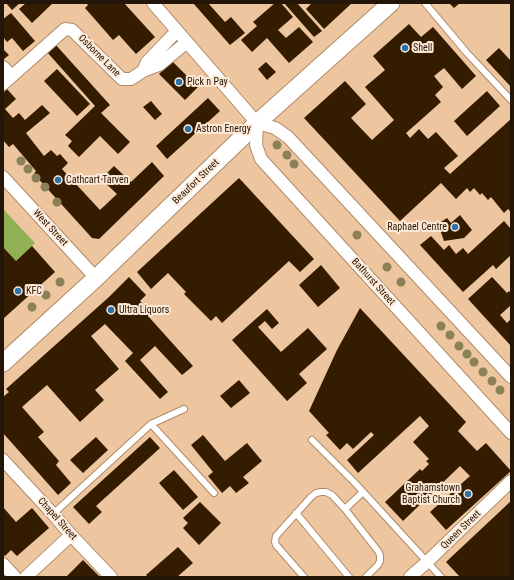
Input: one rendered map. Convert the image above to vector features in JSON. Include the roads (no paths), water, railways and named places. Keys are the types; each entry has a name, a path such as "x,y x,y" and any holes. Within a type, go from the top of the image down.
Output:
{"main road":[{"name":"Beaufort Street","path":"3,363 96,278 257,123 391,3"}],"street":[{"path":"153,3 257,123 275,128 288,137 511,377"},
{"name":"Osborne Lane","path":"7,80 65,29 72,30 122,79 131,79 143,71 159,65 187,42"},
{"path":"143,71 147,62 177,31"},
{"path":"3,67 7,80"},
{"name":"Bathurst Street","path":"257,123 256,145 261,159 510,431"},
{"name":"West Street","path":"3,177 96,278"},
{"name":"Chapel Street","path":"3,460 111,577"},
{"name":"Queen Street","path":"410,577 511,481"},
{"path":"26,577 71,535"},
{"path":"3,564 15,577"}],"lane":[{"path":"425,3 467,53 511,100"},
{"path":"53,514 151,424 184,409"},
{"path":"151,424 214,493"},
{"path":"312,440 354,482 442,577"},
{"path":"304,577 276,545 276,536 311,497 316,493 326,492 332,495 345,509 378,551 380,561 366,577"},
{"path":"345,509 363,492"},
{"path":"296,513 349,577"}],"place":[{"name":"Shell","path":"405,48"},
{"name":"Pick n Pay","path":"179,82"},
{"name":"Astron Energy","path":"188,129"},
{"name":"Cathcart Tarven","path":"58,180"},
{"name":"Raphael Centre","path":"455,227"},
{"name":"KFC","path":"18,291"},
{"name":"Ultra Liquors","path":"111,310"},
{"name":"Grahamstown Baptist Church","path":"468,494"}]}
